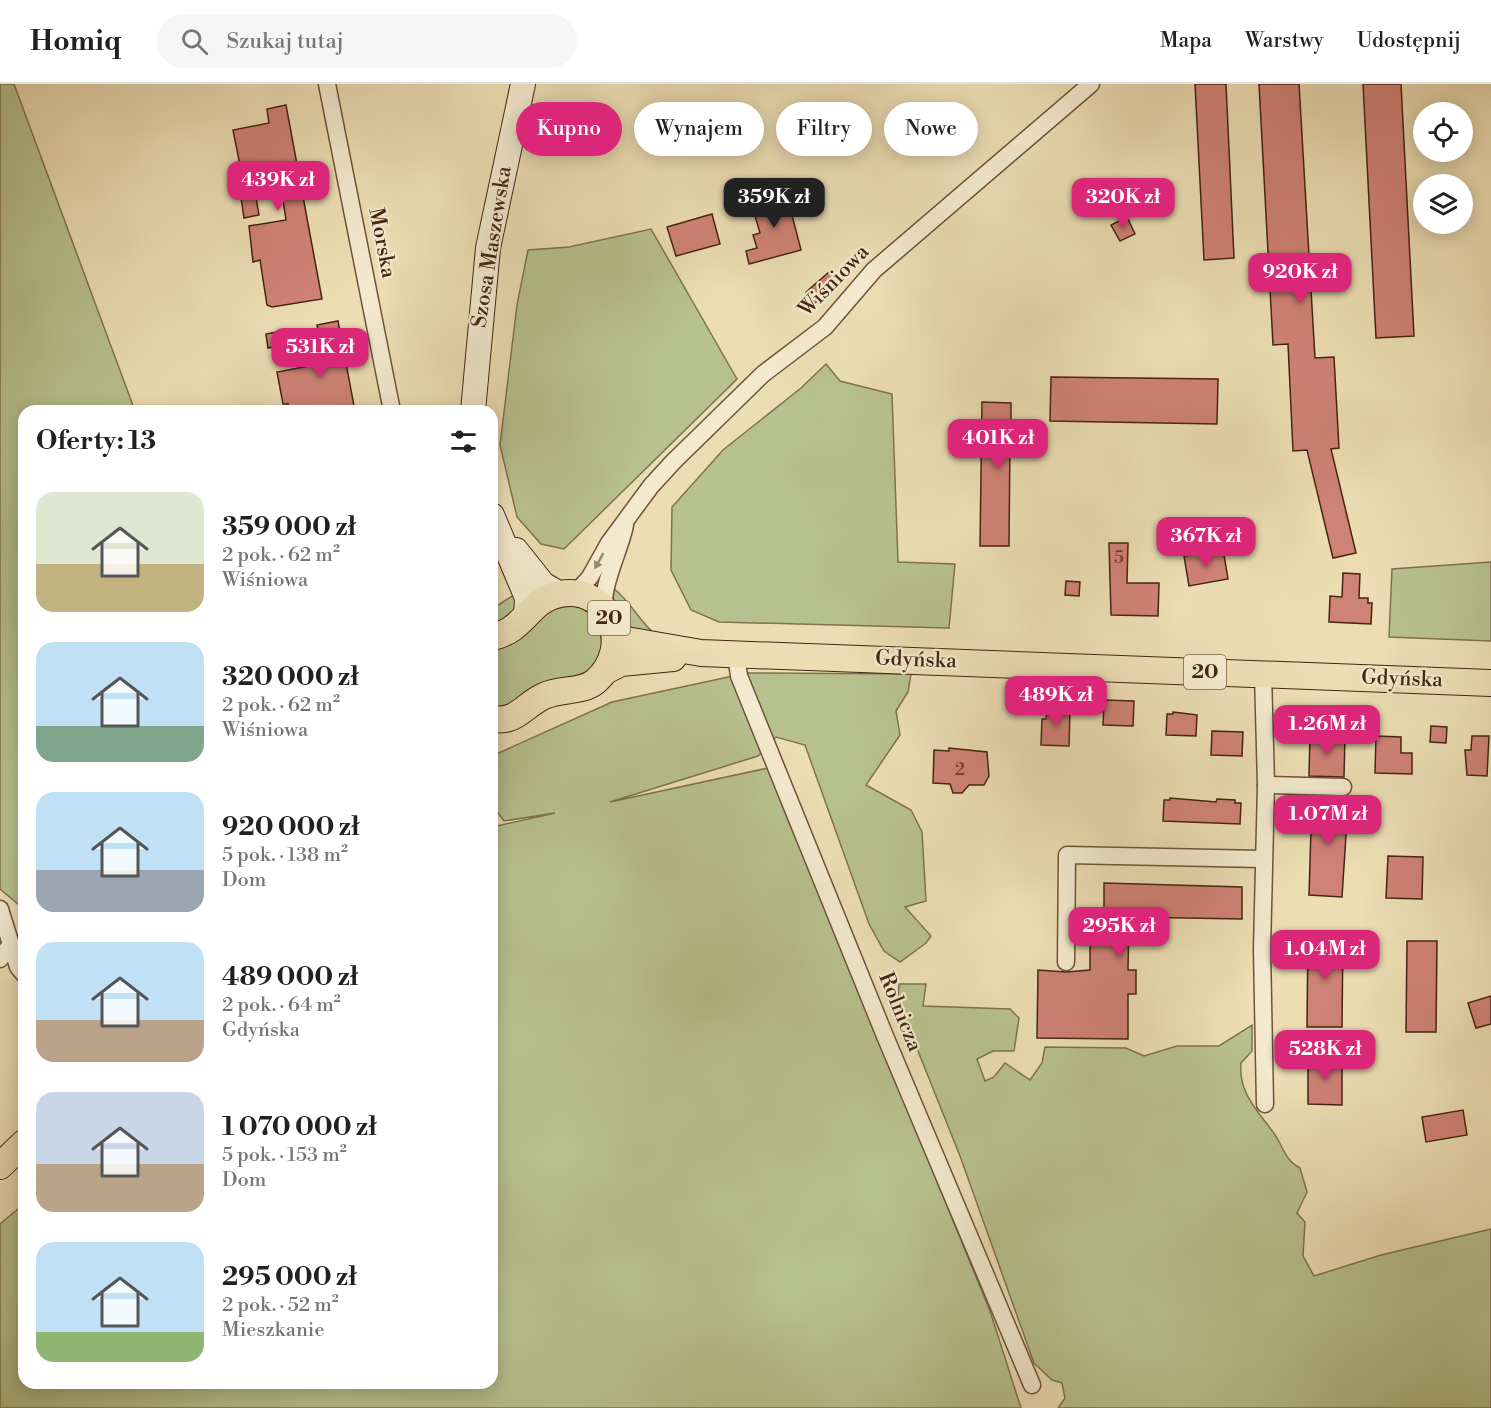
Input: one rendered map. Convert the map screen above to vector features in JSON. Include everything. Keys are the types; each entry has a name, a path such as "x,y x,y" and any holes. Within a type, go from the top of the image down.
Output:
{"main road":[{"name":"Szosa Maszewska","path":"474,405 488,248 523,84"},
{"path":"498,528 543,584 564,594"},
{"path":"498,530 527,598 526,617"},
{"name":"20","path":"498,635 509,632 537,604 564,594 588,597 610,621 614,653 607,670 592,684 553,692 536,700 521,714 507,719 498,719"},
{"name":"Gdyńska","path":"610,621 626,640 701,653 1491,683"},
{"name":"Gdyńska","path":"607,670 621,663 701,653"},
{"path":"0,1166 18,1149"}],"street":[{"name":"Morska","path":"327,84 391,405"},
{"name":"Wiśniowa","path":"564,594 580,587 590,577 609,543 626,524 660,474 763,374 825,327 874,270 1091,84"},
{"name":"Wiśniowa","path":"610,621 604,595 621,548 626,524"},
{"name":"Rolnicza","path":"736,654 744,687 885,1036 1032,1385"},
{"path":"1263,674 1266,785 1262,860 1265,1104"},
{"path":"1266,785 1343,787"},
{"path":"1066,962 1067,855 1262,860"},
{"path":"0,909 18,967"},
{"path":"0,959 10,944"}],"green space":[{"path":"0,84 14,84 133,405 18,405 18,904 0,889"},
{"path":"651,229 737,379 564,549 541,544 517,517 500,445 517,305 528,250 569,247"},
{"path":"826,364 840,381 892,394 898,562 955,564 949,628 719,622 691,610 671,570 672,507 723,450 801,388"},
{"path":"1491,562 1491,641 1389,637 1392,569"},
{"path":"613,588 656,635 628,633 613,604"},
{"path":"520,591 519,607 498,623 498,605"},
{"path":"575,606 594,618 600,630 603,654 585,675 506,707 498,707 498,643 556,607"},
{"path":"747,673 911,674 908,692 896,711 900,735 866,785 911,810 922,832 926,901 905,907 931,936 926,943 900,962 884,951 869,924 805,745 776,737 758,756 610,802 768,768 990,1311 1021,1408 0,1408 0,1224 18,1209 18,1389 498,1389 498,826 555,813 504,821 498,813 498,753 612,702"},
{"path":"899,984 926,984 923,1006 1010,1009 1019,1018 1014,1051 993,1051 977,1059 985,1081 994,1077 1005,1063 1030,1080 1042,1063 1045,1047 1126,1048 1144,1056 1177,1046 1219,1046 1252,1025 1252,1051 1241,1063 1242,1083 1250,1100 1287,1157 1300,1168 1307,1192 1297,1213 1305,1222 1303,1256 1314,1276 1381,1255 1491,1229 1491,1408 1058,1408 1065,1398 1062,1383 1052,1380 1034,1363 960,1156 898,1001"}],"building":[{"path":"1195,84 1226,84 1234,258 1204,260"},
{"path":"1259,84 1299,84 1315,358 1334,357 1339,448 1331,449 1356,553 1333,558 1307,450 1293,451 1288,344 1273,345"},
{"path":"1363,84 1401,84 1414,336 1376,338"},
{"path":"286,105 322,299 272,307 267,305 260,260 253,262 249,226 286,220 280,181 254,186 259,215 244,218 237,170 241,170 233,130 269,123 267,109"},
{"path":"786,192 801,250 749,264 746,251 757,248 753,235 760,233 751,202"},
{"path":"712,214 720,244 676,256 667,227"},
{"path":"1127,217 1135,234 1120,241 1111,225"},
{"path":"829,272 839,283 815,303 806,292"},
{"path":"338,321 354,405 283,404 277,372 325,363 317,325"},
{"path":"292,329 294,343 268,348 266,334"},
{"path":"1051,377 1218,379 1217,424 1050,421"},
{"path":"982,402 1011,403 1011,420 1033,420 1032,439 1010,438 1009,546 980,546"},
{"path":"1109,543 1128,543 1127,583 1159,583 1158,616 1111,615"},
{"path":"1223,549 1228,579 1189,586 1184,556"},
{"path":"1343,573 1360,574 1359,598 1368,598 1368,603 1372,603 1371,624 1329,622 1330,596 1342,597"},
{"path":"1066,581 1080,582 1079,596 1065,595"},
{"path":"1104,700 1134,701 1133,726 1103,725"},
{"path":"1052,706 1065,707 1065,710 1070,710 1069,746 1041,745 1042,719 1046,719 1047,709 1052,710"},
{"path":"1173,712 1197,715 1196,736 1166,735 1167,714 1173,714"},
{"path":"1431,726 1447,727 1446,743 1430,742"},
{"path":"1212,731 1243,732 1242,756 1211,755"},
{"path":"1310,735 1345,736 1344,777 1309,776"},
{"path":"1376,736 1401,737 1401,753 1412,753 1412,774 1375,773"},
{"path":"1472,736 1489,736 1487,776 1467,775 1465,750 1471,750"},
{"path":"949,748 987,752 989,776 984,785 969,785 962,793 953,793 950,784 933,783 934,750 949,751"},
{"path":"1312,797 1346,797 1342,897 1309,895"},
{"path":"1170,798 1216,802 1217,799 1235,800 1235,803 1241,803 1240,824 1163,821 1164,800 1170,800"},
{"path":"1388,856 1423,857 1422,899 1386,898"},
{"path":"1104,883 1242,887 1242,919 1129,917 1128,970 1136,970 1136,994 1128,994 1128,1039 1037,1038 1038,970 1066,972 1090,970 1090,914 1104,914"},
{"path":"1308,934 1343,935 1342,1027 1307,1027"},
{"path":"1407,941 1437,941 1436,1032 1406,1032"},
{"path":"1491,996 1491,1024 1476,1028 1468,1003"},
{"path":"1308,1058 1342,1058 1342,1105 1308,1104"},
{"path":"1463,1110 1467,1135 1426,1142 1422,1117"}]}
